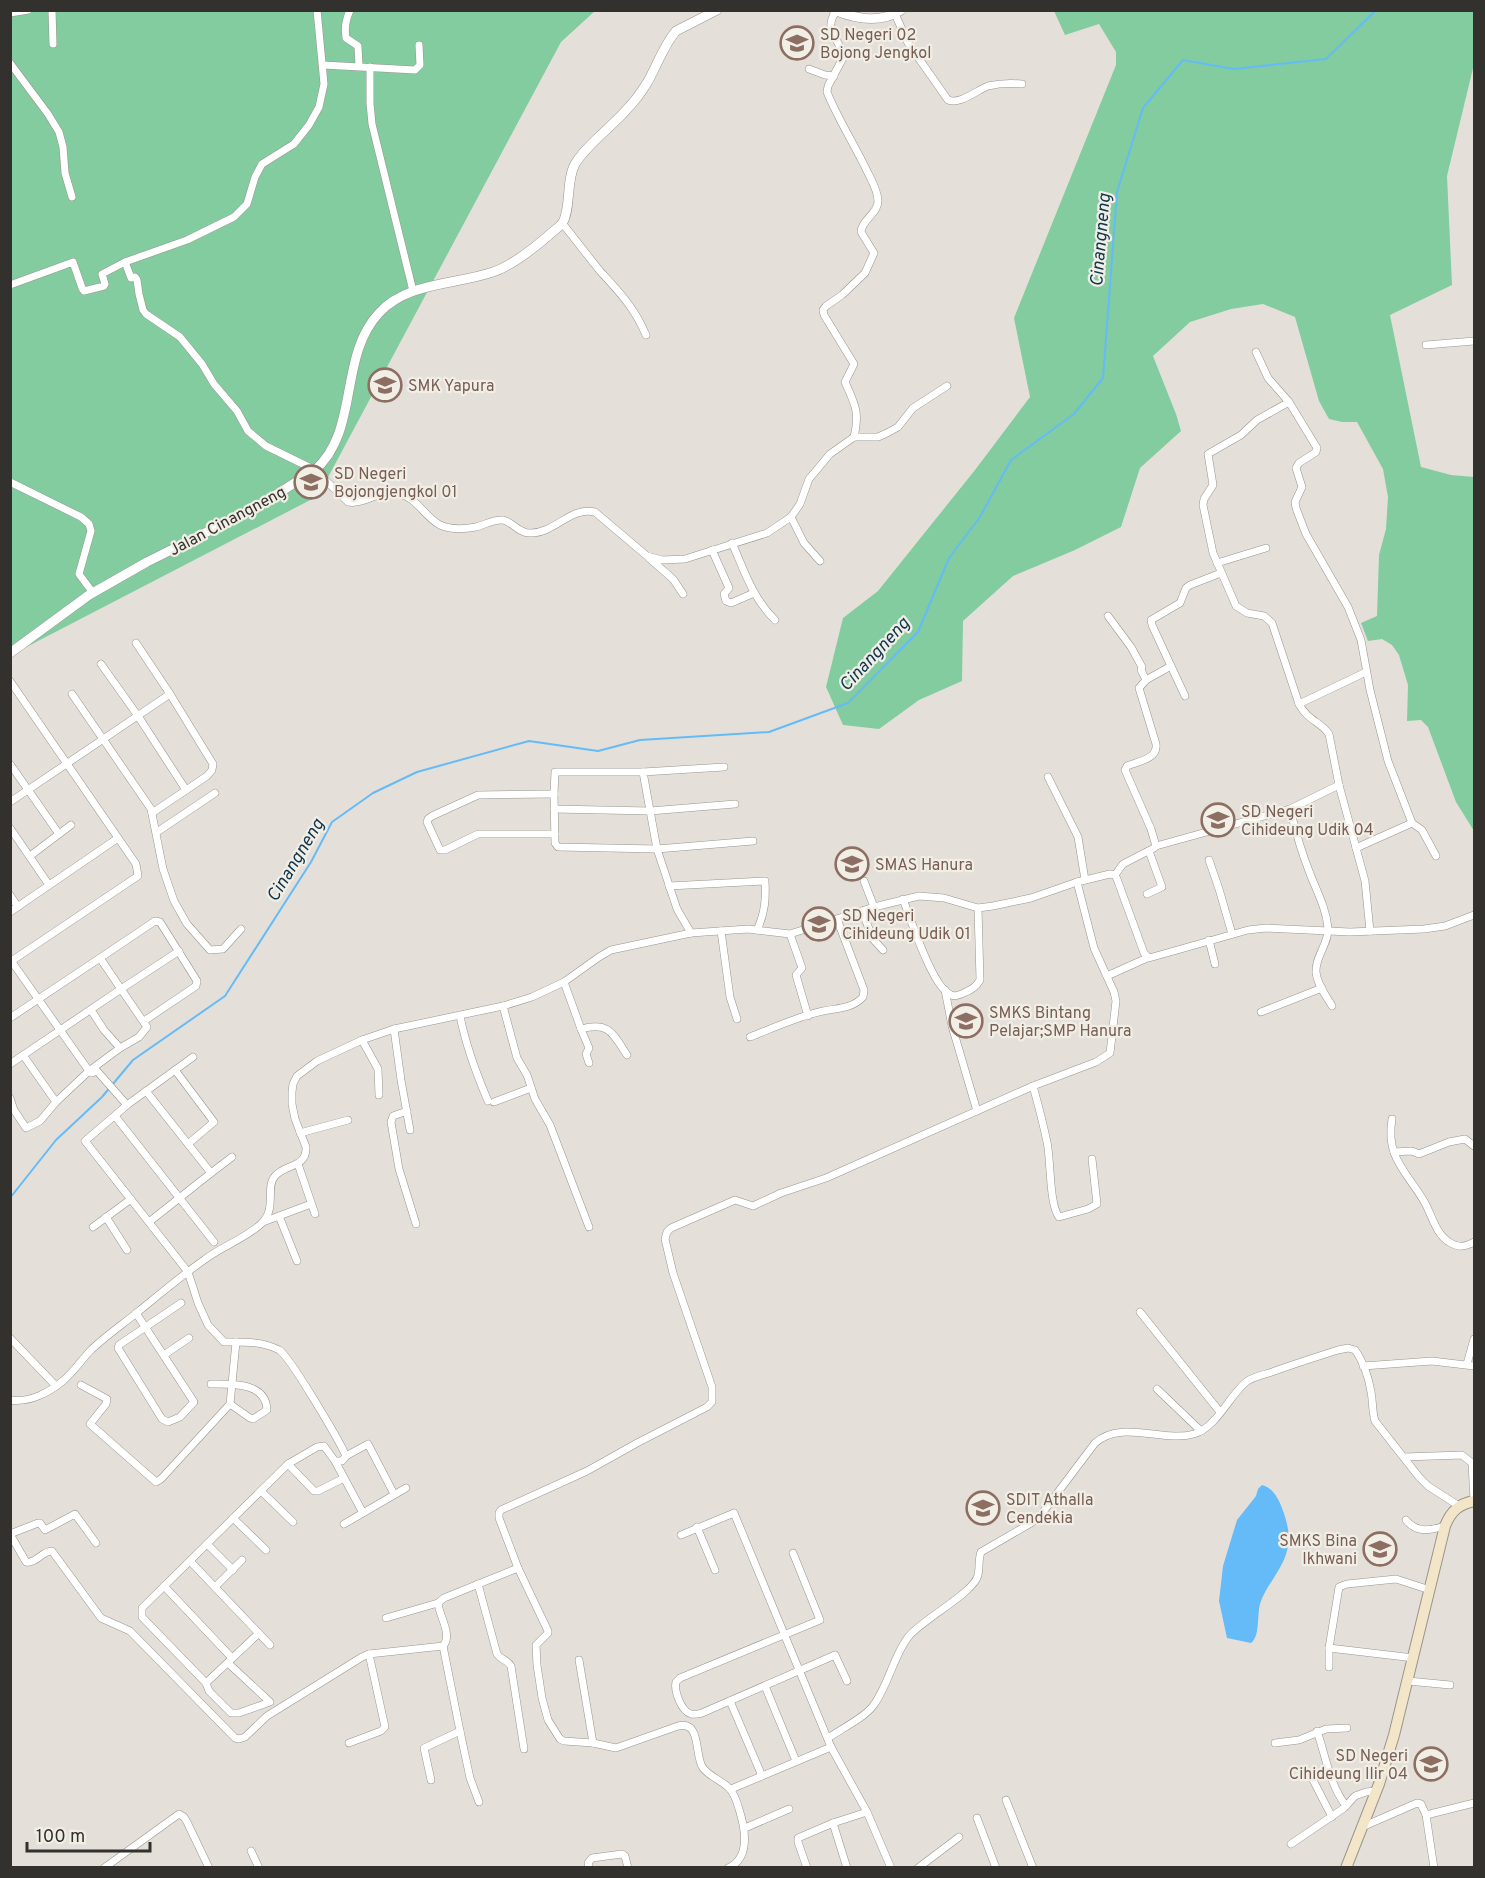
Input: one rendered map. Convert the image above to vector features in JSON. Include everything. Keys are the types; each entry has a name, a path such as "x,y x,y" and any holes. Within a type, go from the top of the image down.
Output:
{"main road":[{"path":"1346,1868 1376,1791 1394,1736 1445,1526 1449,1517 1459,1506 1474,1501"}],"street":[{"path":"10,13 28,10"},
{"path":"52,10 53,44"},
{"path":"10,285 74,262 82,288 88,291 104,286 102,274 125,262 187,240 234,217 247,204 255,177 262,164 294,144 320,107 324,84 317,10"},
{"path":"350,10 345,32 346,38 358,46 359,66"},
{"path":"646,335 630,303 598,268 562,222 572,173 578,160 635,100 647,84 655,65 676,31 717,10"},
{"path":"854,437 858,414 845,382 854,364 824,315 824,310 865,273 874,254 861,228 879,202 872,180 827,92 844,56 830,26 831,19 835,11 872,20 898,12 908,43 948,100 956,102 990,86 1022,84"},
{"path":"323,65 415,70 420,65 419,45"},
{"path":"10,63 59,132 65,173 72,197"},
{"path":"370,67 372,124 413,291"},
{"path":"809,69 834,76"},
{"name":"Jalan Cinangneng","path":"10,653 93,593 147,562 255,508 315,470 337,439 356,354 366,330 379,312 413,291 472,279 496,271 529,251 562,222"},
{"path":"125,262 131,278 135,277 137,280 143,310 180,337 237,411 255,439 315,470 348,502 352,503 381,493 394,492 415,501 436,523 453,528 475,527 500,520 528,534 543,531 578,512 595,512 647,556 677,584 683,594"},
{"path":"1426,345 1474,341"},
{"path":"1256,352 1268,378 1289,402 1317,448 1316,452 1299,463 1296,468 1302,484 1295,502 1296,508 1306,534 1348,607 1361,640 1366,672 1388,761 1412,823 1426,835 1436,856"},
{"path":"647,556 670,561 685,559 767,533 791,516 800,504 809,479 830,454 854,437 878,437 898,427 913,408 947,386"},
{"path":"1289,402 1257,420 1241,435 1208,454 1213,485 1203,505 1209,539 1236,606 1246,613 1264,616 1272,623 1299,704 1307,715 1329,734 1339,785 1365,881 1370,931"},
{"path":"10,482 81,517 89,524 91,531 79,574 93,593"},
{"path":"791,516 804,543 820,561"},
{"path":"732,543 762,607 775,620"},
{"path":"1217,563 1266,548"},
{"path":"712,550 729,588 724,594 726,601 731,603 754,592"},
{"path":"1185,696 1151,620 1180,603 1186,588 1190,585 1221,573"},
{"path":"1108,616 1131,647 1146,680"},
{"path":"136,643 213,764 207,776 152,813"},
{"path":"101,664 186,790"},
{"path":"1156,846 1125,770 1127,766 1153,756 1156,751 1156,744 1139,688 1146,680 1171,666"},
{"path":"1299,704 1366,672"},
{"path":"10,681 136,864 138,876 11,962 89,1071 92,1073 97,1071 127,1105"},
{"path":"72,693 152,813 163,869 174,901 187,924 210,950 223,949 241,929"},
{"path":"10,802 170,694"},
{"path":"10,764 59,834"},
{"path":"724,767 642,772 555,772 555,843 562,848 657,849 753,841"},
{"path":"642,772 657,849 677,909 691,933"},
{"path":"1048,777 1078,837 1085,880"},
{"path":"1114,875 1123,864 1156,846 1290,808 1339,785"},
{"path":"157,832 215,793"},
{"path":"554,794 478,795 432,816 427,822 440,850 445,850 478,834 555,834"},
{"path":"554,809 650,811 735,804"},
{"path":"1290,808 1309,871 1323,903 1328,930 1316,972 1332,1006"},
{"path":"1356,848 1412,823"},
{"path":"30,856 71,825"},
{"path":"10,828 49,885"},
{"path":"10,912 118,838"},
{"path":"1146,894 1162,887 1149,851"},
{"path":"1209,860 1220,889 1232,934"},
{"path":"263,1222 271,1206 273,1178 278,1173 298,1164 305,1156 306,1150 292,1104 293,1083 297,1076 317,1061 362,1040 394,1029 435,1019 460,1016 532,997 564,982 611,950 691,933 757,930 790,934 874,907 929,895 978,908 1031,898 1077,882 1103,875 1114,875"},
{"path":"1114,875 1147,958"},
{"path":"669,886 765,881 764,914 757,930"},
{"path":"864,881 874,907"},
{"path":"728,1868 740,1858 745,1828 731,1789 702,1767 691,1729 684,1724 616,1748 593,1743 564,1742 555,1734 548,1720 539,1688 535,1647 548,1631 518,1568 499,1513 501,1510 587,1471 707,1407 712,1402 712,1387 673,1273 665,1239 667,1232 735,1200 753,1206 781,1193 826,1178 1034,1086 1096,1062 1110,1053 1116,1001 1094,948 1077,882"},
{"path":"10,895 18,907"},
{"path":"903,899 930,966 945,990 956,996 971,990 978,985 980,980 978,908"},
{"path":"862,911 873,939 883,950"},
{"path":"1107,976 1147,958 1232,934 1266,928 1370,931 1445,926 1474,915"},
{"path":"750,1036 823,1011 841,1009 861,1000 864,994 837,920"},
{"path":"10,1018 155,921 160,922 197,981 196,986 144,1021"},
{"path":"721,931 730,997 737,1020"},
{"path":"790,934 802,968 796,975 808,1016"},
{"path":"1209,940 1215,964"},
{"path":"10,1064 178,951"},
{"path":"10,1098 14,1110 26,1128 40,1121 89,1071 139,1037 147,1027 100,958"},
{"path":"564,982 589,1048 586,1054 589,1063"},
{"path":"1261,1012 1322,988"},
{"path":"945,990 952,1026 977,1111"},
{"path":"503,1006 513,1048 527,1075 535,1099 550,1125 590,1227"},
{"path":"91,1010 120,1048"},
{"path":"460,1016 471,1061 491,1102 531,1088"},
{"path":"581,1029 596,1026 607,1028 627,1055"},
{"path":"394,1029 410,1130"},
{"path":"362,1040 378,1069 379,1095"},
{"path":"23,1055 57,1102"},
{"path":"193,1057 127,1105 85,1140 188,1272 208,1325 224,1342 262,1343 282,1351 338,1439 346,1456"},
{"path":"175,1070 214,1122 188,1144"},
{"path":"1034,1086 1047,1143 1053,1202 1059,1216 1088,1209 1097,1204 1092,1159"},
{"path":"146,1091 211,1173"},
{"path":"406,1111 393,1116 391,1122 399,1169 416,1224"},
{"path":"115,1116 214,1242"},
{"path":"1392,1119 1389,1133 1394,1152 1403,1172 1425,1203 1441,1236 1458,1247 1474,1242"},
{"path":"300,1133 348,1120"},
{"path":"1394,1152 1408,1150 1419,1154 1449,1142 1465,1139 1474,1146"},
{"path":"149,1222 232,1157"},
{"path":"298,1164 315,1214"},
{"path":"93,1227 130,1198"},
{"path":"10,1400 25,1401 56,1386 93,1349 188,1272 247,1235 263,1222 312,1204"},
{"path":"279,1216 297,1262"},
{"path":"106,1217 127,1250"},
{"path":"136,1313 146,1327 194,1402 180,1417 168,1422 162,1419 118,1348 119,1345 146,1327 181,1303"},
{"path":"1140,1312 1220,1412"},
{"path":"10,1338 56,1386"},
{"path":"164,1355 189,1338"},
{"path":"1363,1366 1432,1361 1471,1365 1474,1340"},
{"path":"90,1424 156,1482 230,1404 236,1342"},
{"path":"828,1738 866,1713 874,1705 900,1649 916,1627 953,1602 974,1583 978,1576 981,1552 1040,1516 1095,1443 1103,1436 1124,1432 1185,1436 1201,1431 1227,1406 1248,1380 1338,1350 1347,1348 1355,1350 1370,1385 1372,1410 1376,1421 1428,1486 1459,1506"},
{"path":"211,1384 232,1384 255,1388 268,1406 267,1410 254,1419 230,1404"},
{"path":"81,1385 107,1399 106,1404 84,1430"},
{"path":"1157,1389 1201,1431"},
{"path":"334,1461 342,1461 346,1456 368,1444 394,1494"},
{"path":"164,1586 270,1702 238,1713 231,1713 209,1691 207,1683 142,1617 142,1608 164,1586 190,1562 288,1464 317,1447 324,1446 363,1513"},
{"path":"1404,1457 1462,1455 1468,1458 1473,1467 1474,1501"},
{"path":"288,1464 314,1491 344,1478"},
{"path":"344,1524 406,1488"},
{"path":"261,1491 293,1522"},
{"path":"681,1534 734,1513 831,1747 867,1812 891,1868"},
{"path":"96,1543 75,1514 45,1530 38,1523 11,1535 26,1562 32,1563 52,1551 101,1618 130,1631 235,1738 239,1739 245,1737 267,1716 369,1654 443,1646 447,1642 447,1636 438,1603"},
{"path":"233,1518 266,1550"},
{"path":"1406,1520 1411,1527 1424,1531 1445,1526"},
{"path":"697,1527 715,1570"},
{"path":"207,1544 233,1570"},
{"path":"793,1553 820,1620 680,1678 675,1688 683,1707 687,1713 694,1715 702,1713 835,1655 847,1681"},
{"path":"215,1587 242,1560"},
{"path":"190,1562 270,1645"},
{"path":"386,1618 438,1603 444,1598 518,1568"},
{"path":"1329,1667 1329,1648 1339,1587 1395,1579 1430,1590"},
{"path":"478,1584 497,1654 511,1666 524,1749"},
{"path":"207,1683 259,1633"},
{"path":"443,1646 459,1731 470,1778 479,1802"},
{"path":"1329,1648 1414,1658"},
{"path":"349,1743 381,1731 385,1727 369,1654"},
{"path":"579,1660 593,1743"},
{"path":"1408,1682 1450,1685"},
{"path":"765,1686 796,1761"},
{"path":"730,1701 762,1776"},
{"path":"1275,1743 1299,1740 1326,1729 1347,1728"},
{"path":"430,1780 424,1748 459,1731"},
{"path":"1317,1731 1325,1754 1329,1776 1346,1806"},
{"path":"731,1789 831,1747"},
{"path":"1313,1780 1332,1817"},
{"path":"1291,1844 1332,1817 1355,1796 1376,1791"},
{"path":"1006,1800 1033,1868"},
{"path":"1362,1827 1417,1803 1421,1804 1426,1815 1434,1868"},
{"path":"1426,1815 1474,1803"},
{"path":"745,1828 789,1809"},
{"path":"807,1868 798,1838 867,1812"},
{"path":"104,1868 179,1814 187,1822 209,1868"},
{"path":"977,1818 996,1868"},
{"path":"833,1823 847,1868"},
{"path":"918,1868 959,1837"},
{"path":"251,1851 259,1868"},
{"path":"589,1868 588,1863 592,1858 622,1854 625,1856 628,1868"}],"green space":[{"path":"11,11 595,11 561,42 318,496 11,655"},
{"path":"1054,11 1474,11 1474,64 1447,176 1452,285 1390,315 1421,467 1451,475 1474,477 1474,831 1456,802 1428,727 1421,720 1407,721 1408,685 1399,655 1392,645 1382,639 1368,641 1361,623 1377,616 1379,555 1386,529 1388,497 1383,469 1357,422 1329,419 1319,401 1295,317 1263,304 1231,309 1190,322 1153,356 1181,431 1140,468 1121,527 1075,550 1013,576 963,621 962,681 919,700 879,729 843,725 826,687 843,618 878,591 1030,397 1014,318 1116,65 1116,52 1099,24 1065,35"}],"water":[{"path":"1262,1485 1272,1491 1279,1501 1289,1540 1283,1563 1262,1599 1256,1636 1251,1643 1227,1638 1219,1601 1223,1566 1237,1520"}],"waterway":[{"name":"Cinangneng","path":"10,1198 56,1140 102,1097 133,1060 225,996 311,862 332,822 373,793 417,772 529,741 598,751 640,740 769,732 848,703 918,632 949,558 980,517 1011,460 1074,414 1103,378 1117,192 1143,108 1183,60 1234,69 1326,59 1376,10"}],"place":[{"name":"SD Negeri 02 Bojong Jengkol","path":"797,43"},
{"name":"SMK Yapura","path":"385,385"},
{"name":"SD Negeri Bojongjengkol 01","path":"311,482"},
{"name":"SD Negeri Cihideung Udik 04","path":"1218,820"},
{"name":"SMAS Hanura","path":"852,864"},
{"name":"SD Negeri Cihideung Udik 01","path":"819,924"},
{"name":"SMKS Bintang Pelajar;SMP Hanura","path":"966,1021"},
{"name":"SDIT Athalla Cendekia","path":"983,1508"},
{"name":"SMKS Bina Ikhwani","path":"1380,1549"},
{"name":"SD Negeri Cihideung Ilir 04","path":"1431,1764"}]}
